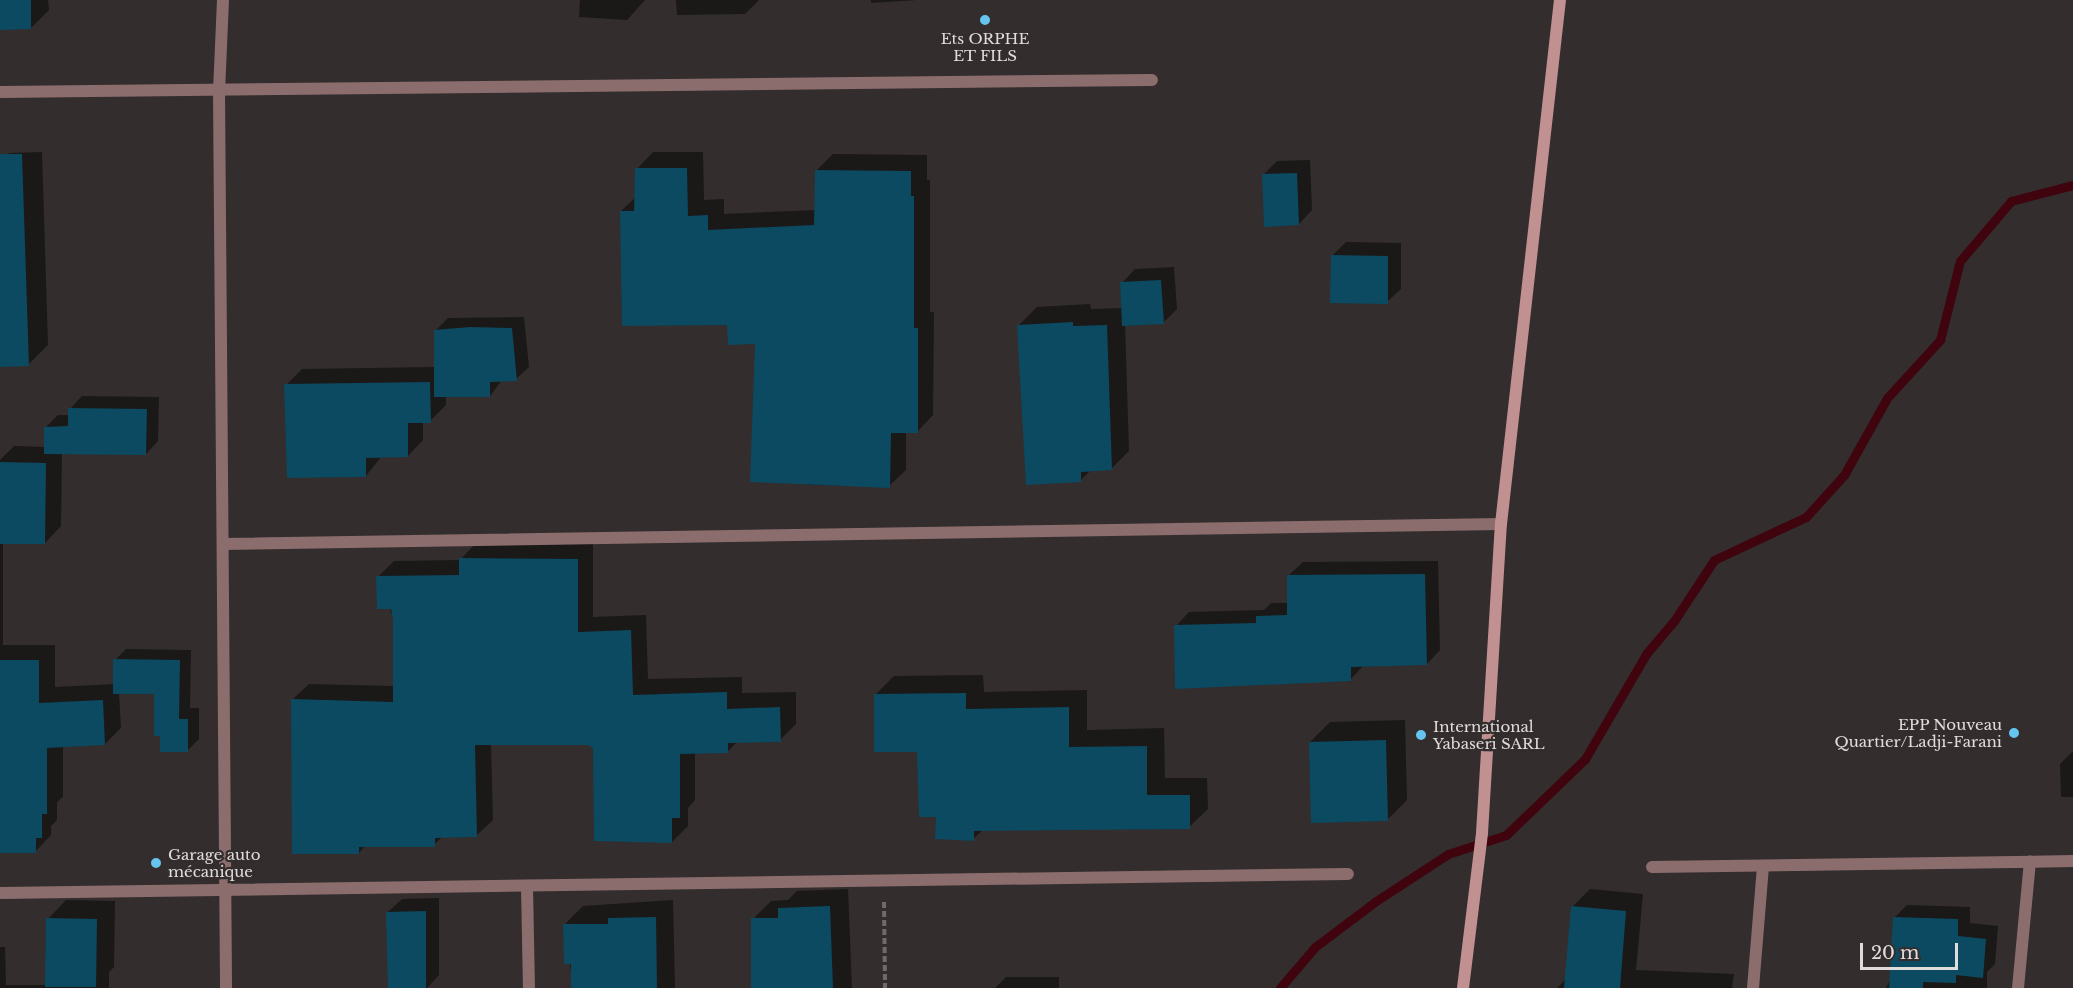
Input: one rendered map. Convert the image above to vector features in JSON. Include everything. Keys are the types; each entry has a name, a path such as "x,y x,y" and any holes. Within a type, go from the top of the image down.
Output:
{"street":[{"path":"223,0 219,91 226,988"},
{"path":"1463,988 1482,833 1501,524 1560,0"},
{"path":"0,92 1152,80"},
{"path":"223,544 1501,524"},
{"path":"1652,867 2073,861"},
{"path":"2018,988 2030,862"},
{"path":"1753,988 1763,866"},
{"path":"0,893 1347,874"},
{"path":"527,886 528,988"}],"path":[{"path":"884,881 885,988"}],"building":[{"path":"0,0 31,0 31,29 0,30"},
{"path":"0,154 22,154 29,366 0,367"},
{"path":"635,168 687,168 688,216 708,215 708,230 814,225 815,170 911,171 911,196 914,196 914,328 918,328 918,433 891,433 890,488 750,482 755,344 728,345 727,325 622,326 620,211 634,211"},
{"path":"1297,173 1299,225 1264,227 1262,174"},
{"path":"1331,255 1388,256 1388,304 1330,303"},
{"path":"1161,280 1164,324 1122,326 1120,282"},
{"path":"1073,322 1073,326 1107,325 1112,470 1081,472 1081,482 1026,485 1017,325"},
{"path":"471,327 512,328 517,381 490,382 490,397 434,397 434,330"},
{"path":"430,382 431,423 408,423 408,457 366,458 366,477 287,478 284,384"},
{"path":"68,408 147,409 146,455 44,454 44,427 68,426"},
{"path":"0,462 46,463 45,544 0,544"},
{"path":"459,558 578,559 578,632 631,630 633,695 727,692 727,709 780,707 781,742 728,743 728,753 680,754 680,818 672,818 672,843 594,841 593,748 588,745 475,745 477,837 435,838 435,847 359,847 359,854 292,854 291,699 393,702 393,620 391,609 377,609 376,576 459,575"},
{"path":"1425,574 1427,665 1351,667 1351,681 1175,689 1174,625 1256,623 1256,616 1287,615 1287,575"},
{"path":"113,659 180,660 179,719 188,719 188,752 160,752 160,736 154,736 154,694 113,694"},
{"path":"0,660 39,660 39,703 103,700 105,745 47,748 47,814 42,814 42,838 36,838 36,853 0,853"},
{"path":"966,693 966,709 1069,707 1069,747 1147,746 1147,795 1190,795 1190,829 974,831 974,841 935,839 936,817 919,817 917,752 874,752 874,694"},
{"path":"1386,740 1388,821 1311,823 1309,742"},
{"path":"830,906 833,988 751,988 751,918 778,918 778,908"},
{"path":"1571,906 1626,911 1620,988 1564,988"},
{"path":"426,911 426,988 388,988 386,912"},
{"path":"656,917 657,988 571,988 571,964 564,964 563,924 608,924 608,918"},
{"path":"1893,917 1958,919 1958,936 1986,939 1983,978 1956,975 1956,983 1923,982 1923,988 1889,988"},
{"path":"46,918 97,919 96,987 45,987"}],"waterway":[{"path":"1280,988 1315,947 1376,901 1448,854 1506,835 1585,759 1646,654 1674,621 1714,560 1806,517 1844,475 1887,398 1940,340 1960,261 2011,201 2073,185"}],"place":[{"name":"Ets ORPHE ET FILS","path":"985,20"},
{"name":"EPP Nouveau Quartier/Ladji-Farani","path":"2014,733"},
{"name":"International Yabaseri SARL","path":"1421,735"},
{"name":"Garage auto mécanique","path":"156,863"}]}
